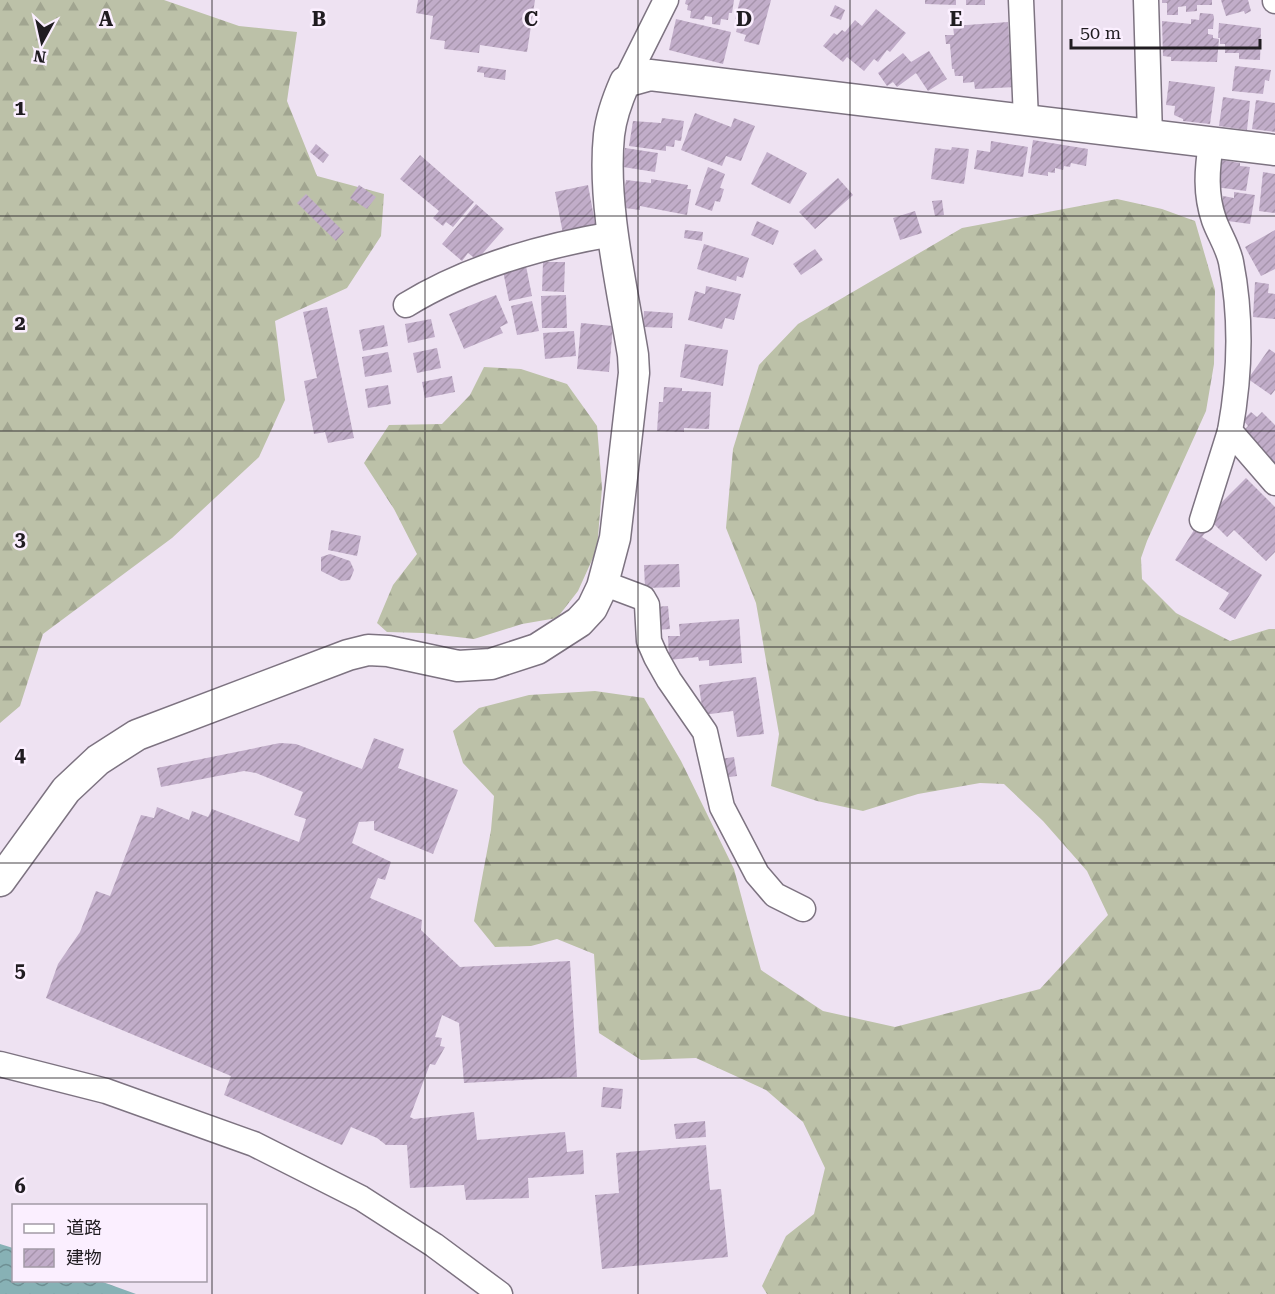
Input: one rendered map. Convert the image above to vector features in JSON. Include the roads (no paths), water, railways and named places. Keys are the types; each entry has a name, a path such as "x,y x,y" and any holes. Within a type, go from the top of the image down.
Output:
{"street":[{"path":"0,881 66,790 98,760 137,735 368,650 388,651 458,666 491,664 537,649 579,622 591,608 603,583 615,538 634,373 613,234 608,172 609,134 617,101 625,82 666,0"},
{"path":"1021,0 1026,120"},
{"path":"1146,0 1150,136"},
{"path":"625,82 650,75 1275,150"},
{"path":"1202,520 1230,431 1235,403 1239,320 1230,258 1208,198 1208,164 1211,143"},
{"path":"406,305 425,293 488,267 542,249 613,234"},
{"path":"1230,431 1275,483"},
{"path":"603,583 643,598 647,605 649,641 656,657 705,732 722,807 757,874 775,895 804,909"},
{"path":"0,1064 106,1091 254,1144 361,1198 434,1245 500,1294"}],"water":[{"path":"0,1244 12,1248 12,1282 103,1282 136,1294 0,1294"}]}
